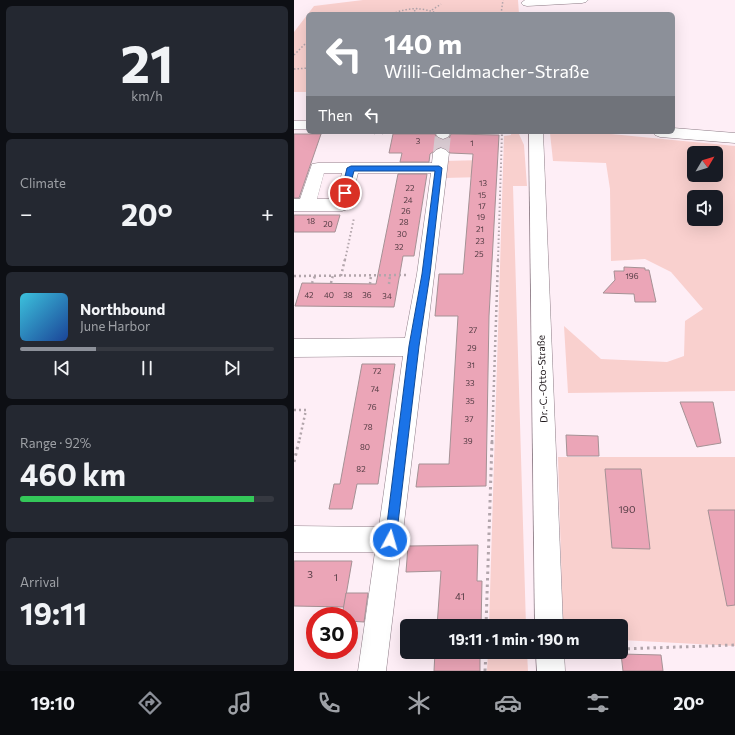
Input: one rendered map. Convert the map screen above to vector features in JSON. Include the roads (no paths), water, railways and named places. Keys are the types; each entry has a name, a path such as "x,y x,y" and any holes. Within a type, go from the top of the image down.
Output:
{"street":[{"path":"527,6 561,6 582,0"},
{"path":"294,125 306,125"},
{"path":"675,133 735,138"},
{"name":"Dr.-C.-Otto-Straße","path":"536,134 549,619"},
{"path":"351,168 342,205 300,205 318,168 351,168 442,147 426,274 414,346 372,671"},
{"path":"295,352 414,346"},
{"path":"294,539 390,540"},
{"path":"550,659 551,671"}],"tunnel":[{"path":"441,153 443,134"}]}
